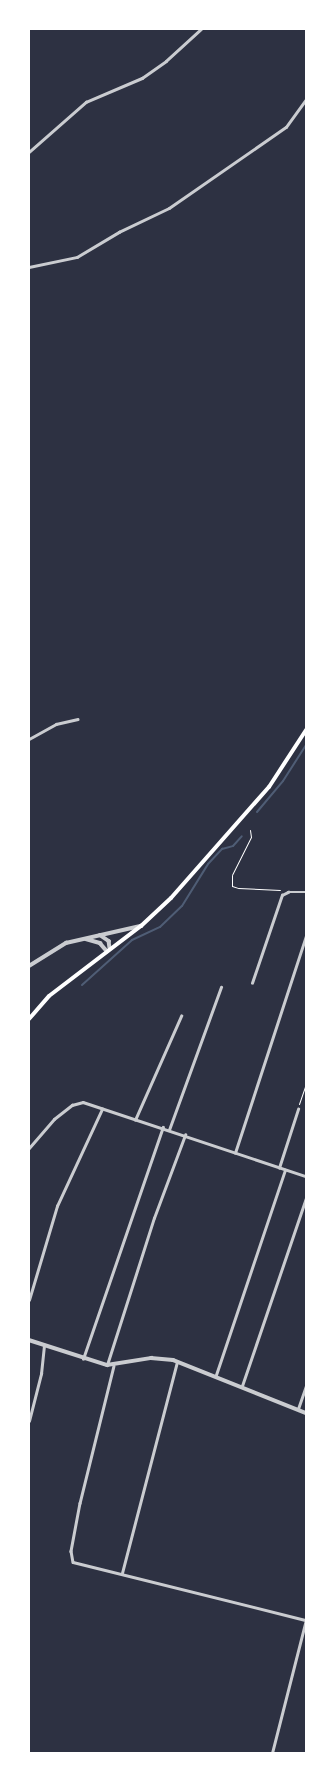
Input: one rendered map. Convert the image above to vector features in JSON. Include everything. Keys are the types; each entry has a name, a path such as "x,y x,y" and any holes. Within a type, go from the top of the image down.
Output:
{"main road":[{"path":"29,1019 49,996 141,926 171,898 260,798 306,730"}],"street":[{"path":"29,152 86,102 142,78 166,61 201,29"},
{"path":"29,267 77,257 119,232 169,208 286,127 306,99"},
{"path":"29,739 56,724 77,719"},
{"path":"252,984 277,904 284,893 306,892"},
{"path":"29,966 51,950 83,938 141,926"},
{"path":"100,934 109,941 108,950"},
{"path":"235,1153 306,936"},
{"path":"83,938 97,941 108,950"},
{"path":"169,1130 221,987"},
{"path":"135,1120 181,1016"},
{"path":"29,1148 54,1119 72,1105 83,1102 135,1120 163,1127 235,1153 306,1176"},
{"path":"29,1300 57,1206 102,1109"},
{"path":"279,1168 298,1109"},
{"path":"83,1359 163,1127"},
{"path":"107,1365 154,1218 185,1135"},
{"path":"216,1376 286,1170"},
{"path":"242,1386 306,1198"},
{"path":"29,1340 44,1344 83,1359 114,1366 151,1358 177,1361 306,1413"},
{"path":"29,1421 41,1374 44,1344"},
{"path":"122,1573 177,1361"},
{"path":"114,1366 80,1503 70,1551 72,1560 74,1564 122,1573 306,1620 272,1753"},
{"path":"298,1410 306,1386"}],"path":[{"path":"250,830 251,837 232,875 232,886 238,888 269,888 284,893"},
{"path":"298,1109 306,1084"}],"waterway":[{"path":"257,812 283,781 306,745"},
{"path":"82,985 132,940 160,927 182,906 208,864 222,849 233,846 242,836"}]}
